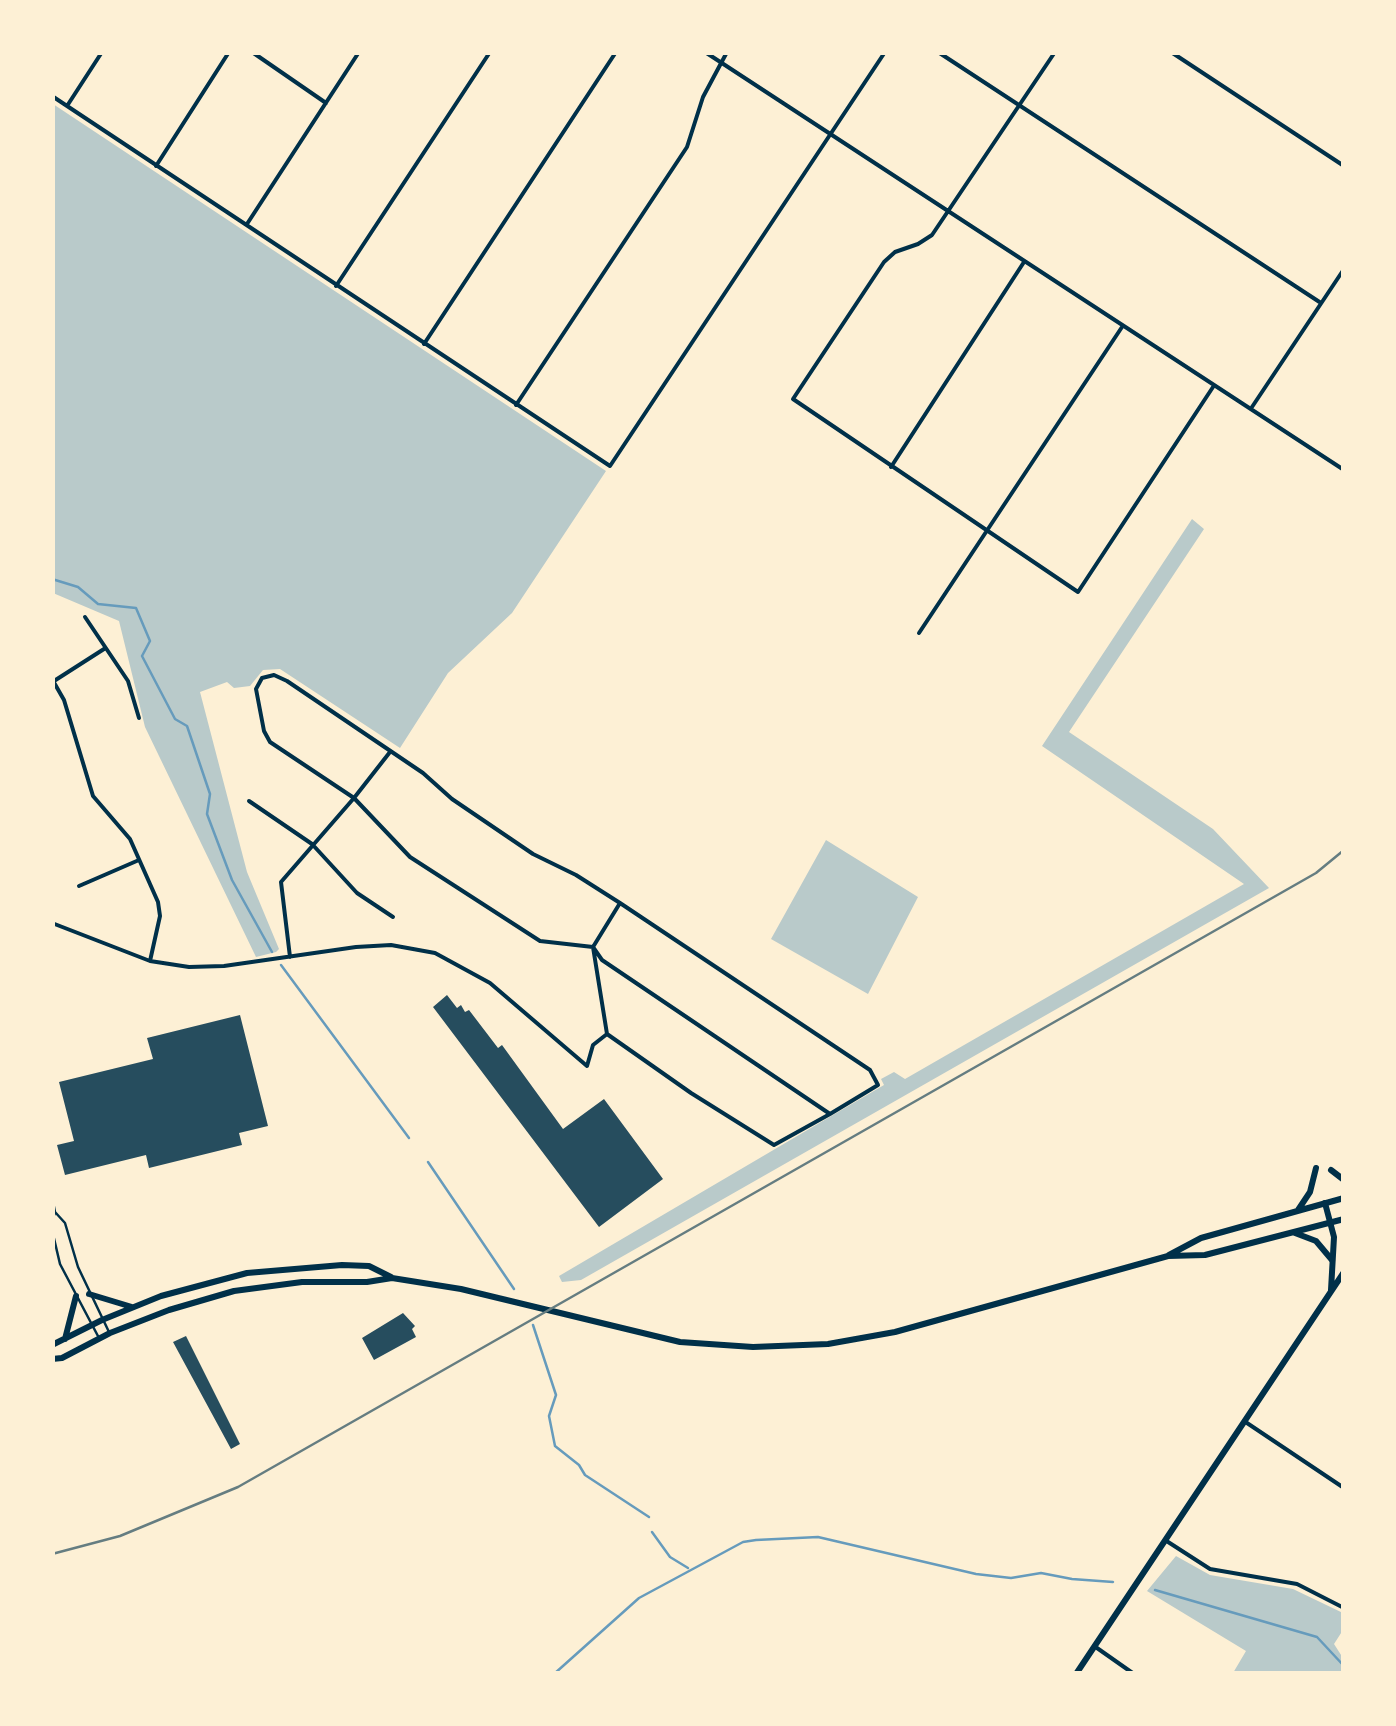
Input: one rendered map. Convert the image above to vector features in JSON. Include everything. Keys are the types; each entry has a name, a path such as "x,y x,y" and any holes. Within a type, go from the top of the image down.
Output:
{"main road":[{"path":"1298,1210 1310,1192 1316,1168"},
{"path":"1331,1170 1344,1180"},
{"path":"52,1346 133,1307 217,1279 278,1268 370,1266 392,1278 461,1290 669,1340 730,1347 828,1344 895,1332 1168,1256 1201,1238 1342,1198 1344,1210"},
{"path":"1325,1204 1331,1224 1331,1291"},
{"path":"1168,1256 1204,1255 1344,1219"},
{"path":"1294,1233 1316,1241 1332,1260"},
{"path":"1076,1674 1343,1273"},
{"path":"52,1359 169,1310 234,1291 278,1284 392,1278"},
{"path":"89,1294 133,1307"},
{"path":"65,1338 76,1296"}],"street":[{"path":"67,106 102,52"},
{"path":"156,166 229,52"},
{"path":"252,52 326,103"},
{"path":"246,226 359,52"},
{"path":"336,286 490,52"},
{"path":"424,344 616,52"},
{"path":"705,52 1344,470"},
{"path":"516,405 687,147 703,97 727,52"},
{"path":"52,96 610,466 886,52"},
{"path":"938,52 1321,303"},
{"path":"1055,52 926,240 895,252 884,262 793,399 1078,592 1213,387"},
{"path":"1171,52 1344,166"},
{"path":"891,467 1024,262"},
{"path":"1251,408 1344,270"},
{"path":"919,633 1122,326"},
{"path":"85,617 128,681 139,718"},
{"path":"104,650 54,680 94,796 130,840 158,902 160,916 150,960"},
{"path":"620,902 593,947 607,1034 774,1145 830,1114 878,1084 870,1070 620,902 533,854 452,799 391,750 274,675 262,678 256,689 270,742 354,798 410,857 540,941 593,947 602,960 830,1114"},
{"path":"290,956 281,882 391,750"},
{"path":"249,802 312,844 357,893 392,917"},
{"path":"79,886 139,860"},
{"path":"52,923 150,960 206,967 390,945 435,953 490,983 587,1066 592,1044 607,1034"},
{"path":"1244,1421 1344,1488"},
{"path":"1165,1540 1210,1568 1297,1584 1344,1608"},
{"path":"1094,1646 1134,1674"}],"lane":[{"path":"52,1197 52,1222"},
{"path":"55,1212 65,1222 89,1294 110,1333"},
{"path":"52,1230 60,1264 100,1338"}],"shaded area":[{"path":"53,104 606,471 512,613 448,673 400,748 280,669 263,670 250,686 234,688 227,682 200,692 247,872 279,949 276,952 256,957 145,727 119,621 53,593"},
{"path":"1192,519 1204,529 1069,732 1213,829 1269,888 581,1280 562,1282 559,1276 884,1085 881,1079 894,1072 905,1079 1244,884 1042,746"},
{"path":"826,840 918,897 868,994 771,939"},
{"path":"1176,1556 1210,1575 1293,1589 1343,1613 1343,1630 1334,1644 1343,1658 1343,1673 1233,1673 1246,1651 1147,1591"}],"building":[{"path":"447,995 457,1008 461,1005 465,1012 469,1010 498,1048 502,1045 563,1129 604,1099 663,1179 599,1227 433,1007"},
{"path":"240,1015 268,1126 239,1133 242,1145 149,1168 146,1155 65,1175 57,1145 74,1141 59,1082 153,1059 147,1038"},
{"path":"403,1313 415,1326 412,1329 416,1337 374,1360 362,1338"},
{"path":"186,1336 240,1444 231,1449 173,1342"}],"waterway":[{"path":"52,579 78,587 98,604 136,608 150,641 142,656 175,719 187,726 210,794 207,814 232,880 272,952"},
{"path":"281,965 409,1138"},
{"path":"428,1162 514,1289"},
{"path":"533,1325 556,1395 549,1416 555,1446 579,1465 585,1475 649,1517"},
{"path":"652,1532 670,1557 688,1568"},
{"path":"554,1674 639,1598 743,1542 818,1537 976,1574 1011,1578 1041,1573 1113,1582"},
{"path":"1155,1590 1317,1637 1344,1666"}],"railway":[{"path":"52,1554 120,1536 238,1487 1316,873 1344,850"}]}
